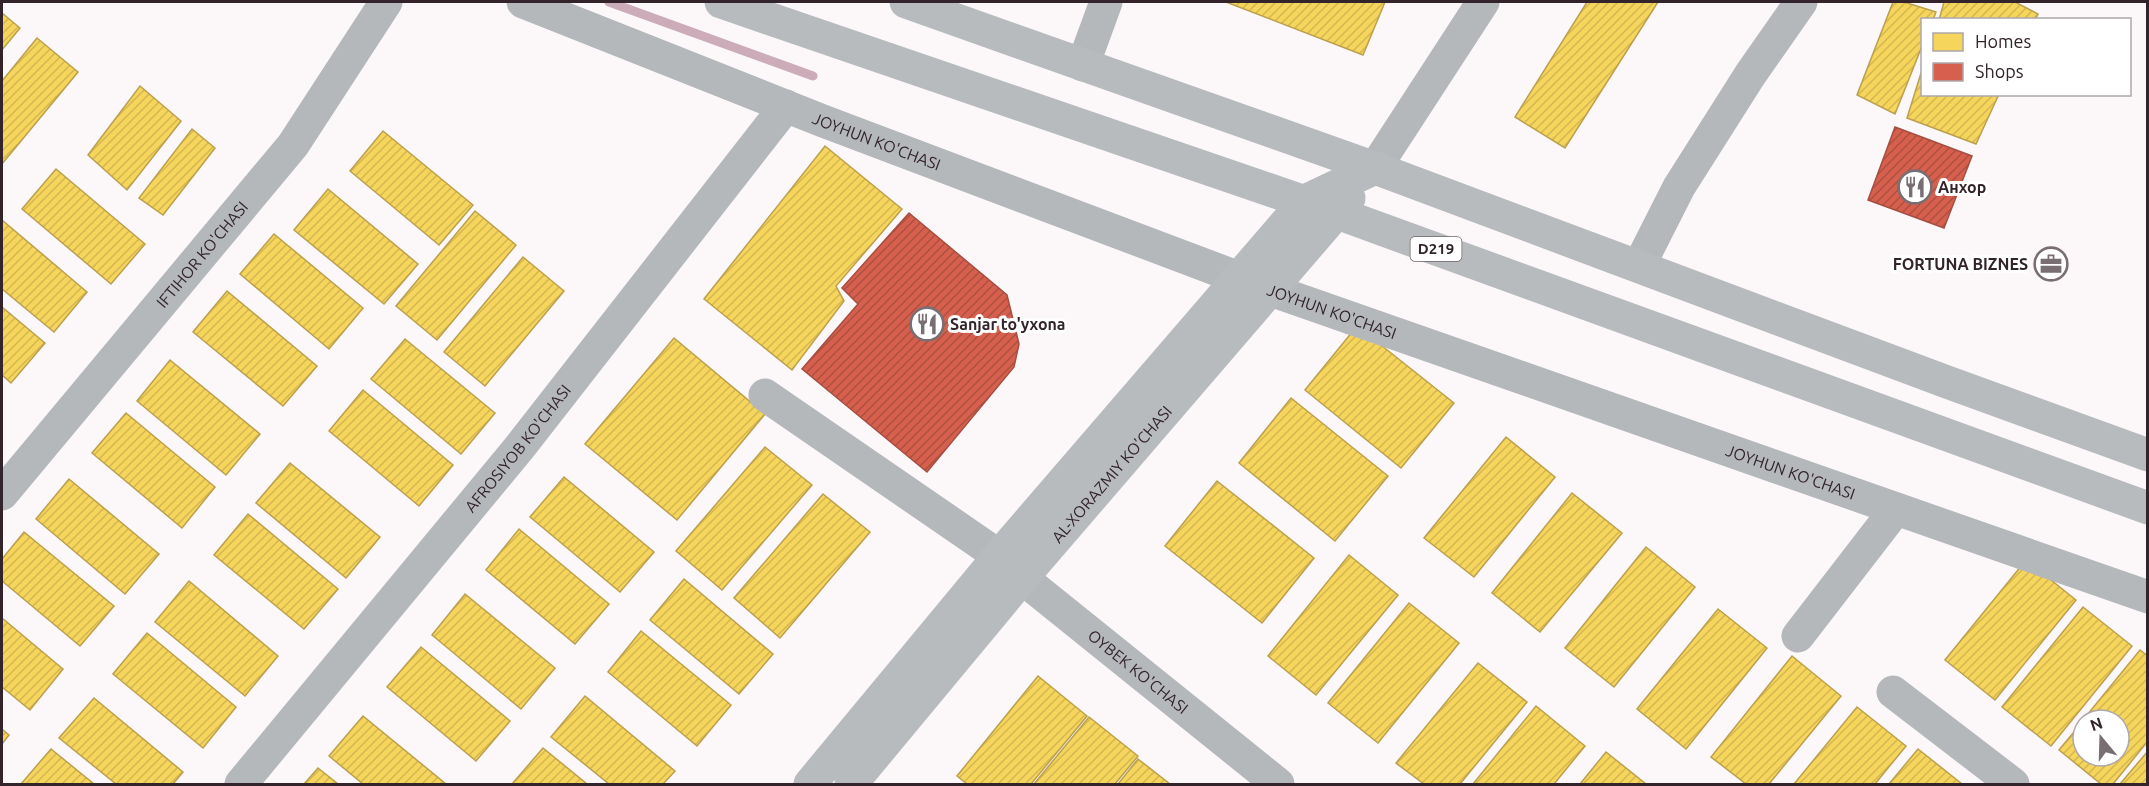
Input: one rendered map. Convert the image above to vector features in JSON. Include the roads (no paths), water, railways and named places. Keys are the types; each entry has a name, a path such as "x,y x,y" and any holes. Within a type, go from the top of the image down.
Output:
{"main road":[{"name":"D219","path":"721,2 1305,201 2148,508"},
{"path":"906,2 1376,168 2148,455"},
{"path":"1305,201 1376,168"},
{"name":"AL-XORAZMIY KO’CHASI","path":"851,784 1022,578 1376,168"},
{"name":"AL-XORAZMIY KO’CHASI","path":"810,784 999,556 1305,201"}],"street":[{"name":"IFTIHOR KO'CHASI","path":"2,494 293,145 386,2"},
{"name":"JOYHUN KO'CHASI","path":"524,2 786,106 1271,290 2148,597"},
{"path":"1083,65 1106,2"},
{"path":"1376,168 1484,2"},
{"path":"1639,266 1679,187 1750,75 1801,2"},
{"name":"AFROSIYOB KO'CHASI","path":"241,784 519,448 786,106"},
{"name":"OYBEK KO'CHASI","path":"765,395 999,556 1022,578 1278,784"},
{"path":"1798,636 1896,509"},
{"path":"1893,692 2013,784"}],"waterway":[{"path":"609,2 813,76"}],"place":[{"name":"Анхор","path":"1915,187"},
{"name":"FORTUNA BIZNES","path":"2051,264"},
{"name":"Sanjar to'yxona","path":"927,324"}]}
